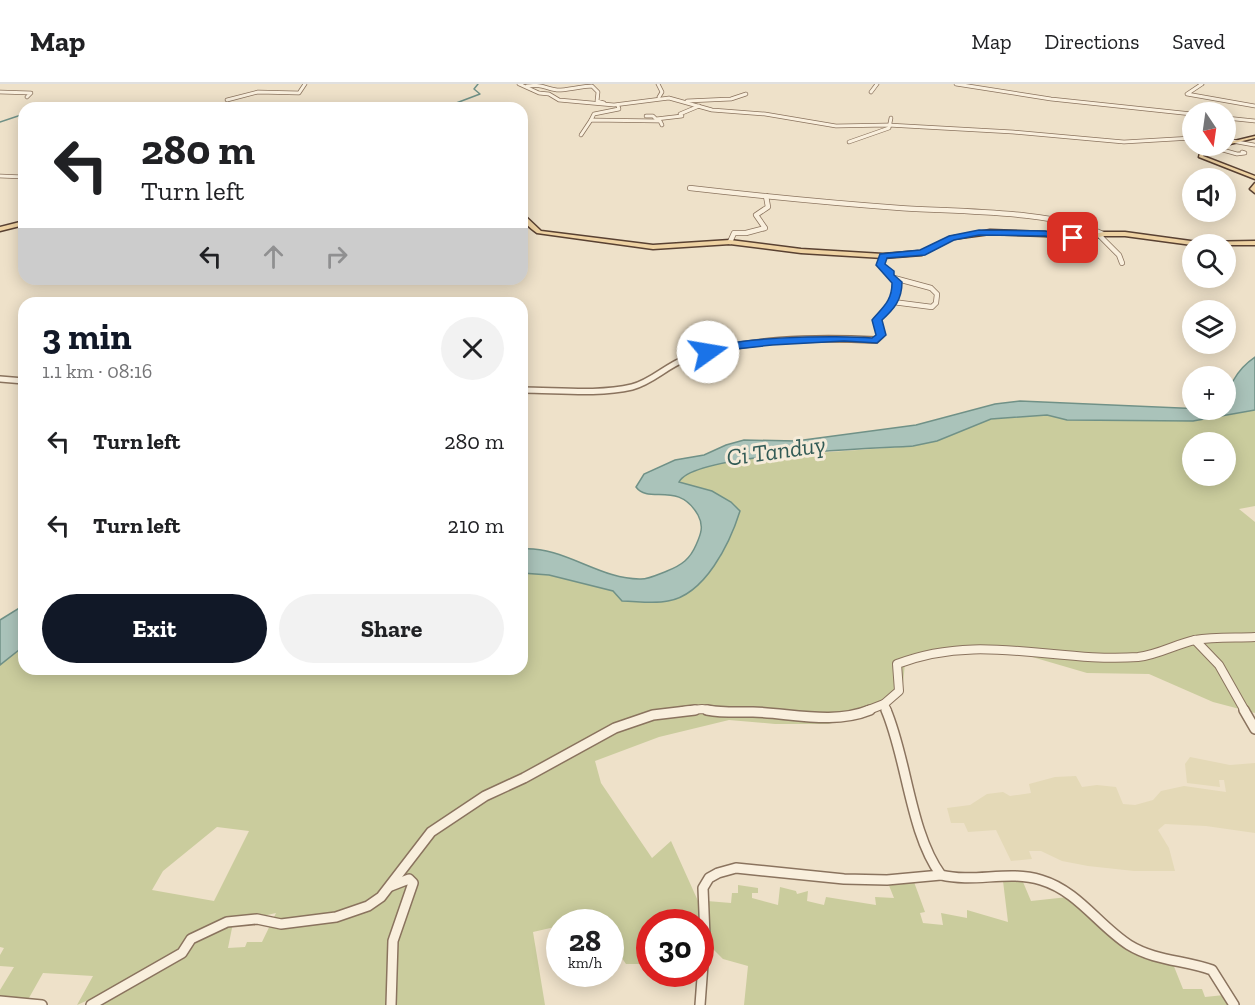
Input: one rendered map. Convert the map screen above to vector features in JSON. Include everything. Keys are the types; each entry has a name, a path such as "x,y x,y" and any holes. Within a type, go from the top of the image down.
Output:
{"main road":[{"path":"1236,141 1255,137"},
{"path":"1202,156 1255,178"},
{"path":"1255,184 1252,189 1255,192"},
{"path":"528,224 539,232 646,247 674,248 730,242 801,251 883,256 922,253 952,238 979,233 1025,232 1084,238 1101,235 1137,235 1182,243"},
{"path":"0,230 18,225"},
{"path":"1236,243 1255,243"}],"street":[{"path":"227,100 259,92 299,93 305,84"},
{"path":"519,84 539,92 549,93 557,100 615,105 659,98 685,101 733,99 747,94"},
{"path":"525,86 541,84 560,91 577,86 592,86 598,92 597,101 619,108 597,112 581,135"},
{"path":"658,84 662,92 659,98"},
{"path":"871,92 877,84"},
{"path":"956,84 1051,99 1182,113"},
{"path":"1202,84 1187,94 1255,106"},
{"path":"0,92 10,87"},
{"path":"0,92 32,93 27,97"},
{"path":"685,101 728,112 836,126 888,125 1033,133 1124,142 1182,139"},
{"path":"591,120 662,122 679,118 682,115 680,114 699,106"},
{"path":"753,119 756,114"},
{"path":"645,116 662,122"},
{"path":"849,142 889,128 891,118"},
{"path":"1236,119 1255,121"},
{"path":"958,130 958,135"},
{"path":"1240,141 1254,145"},
{"path":"1237,150 1254,145"},
{"path":"1236,154 1245,153 1242,152"},
{"path":"0,176 18,177"},
{"path":"690,188 824,203 1027,216 1090,228 1101,235 1122,263"},
{"path":"730,242 734,233 746,233 765,228 756,215 768,207 766,196"},
{"path":"528,390 610,390 631,387 650,381 683,360 719,349 746,344 833,338 874,341 881,335 877,320 889,310 893,303 897,282 890,275 891,273 880,265 883,256"},
{"path":"890,275 904,282 931,288 937,294 936,303 932,307 893,303"},
{"path":"0,380 18,381"},
{"path":"91,1005 182,953 191,939 227,922 257,919 281,924 336,917 368,906 381,897 431,832 452,816 485,796 524,778 615,728 652,715 702,709 724,713 840,717 857,715 884,704 899,691 896,667 898,662 915,657 964,650 1003,648 1060,655 1139,657 1195,640 1255,637"},
{"path":"1195,640 1219,665 1255,729"},
{"path":"884,704 902,756 922,834 940,875"},
{"path":"700,1005 705,937 703,888 709,878 736,868 821,877 887,880 940,875 1036,879 1066,893 1119,939 1140,952 1212,970 1234,1005"},
{"path":"388,888 409,879 413,883 393,941 391,1005"},
{"path":"0,1001 42,1005"}],"shaded area":[{"path":"1190,757 1230,765 1255,763 1255,833 1206,826 1165,824 1158,830 1169,848 1175,871 1134,871 1088,866 1062,861 1041,851 1029,851 1032,859 1011,861 996,830 968,832 964,823 951,823 947,808 970,805 987,794 1003,792 1010,796 1031,793 1029,784 1055,777 1076,776 1082,787 1097,785 1116,787 1123,804 1135,805 1153,800 1161,791 1184,786 1226,792 1224,780 1219,780 1220,787 1187,783 1185,764"}],"green space":[{"path":"1255,410 1255,506 1239,509 1255,522 1255,713 1213,702 1149,674 1087,673 1008,650 982,649 905,663 902,695 873,713 828,724 775,724 729,720 659,737 595,761 601,783 652,858 671,841 698,901 699,909 636,909 636,964 626,964 624,961 624,909 546,909 546,929 533,932 545,1005 92,1005 95,997 77,1005 93,976 43,973 25,1005 0,1005 0,990 14,967 0,966 0,955 4,948 0,947 0,665 18,651 18,675 528,675 528,573 549,575 613,591 622,601 652,602 664,602 677,598 692,589 705,576 721,556 713,491 679,482 696,469 735,459 913,446 937,441 991,419 1047,415 1067,420 1236,420 1236,413","holes":["217,827 249,831 214,901 152,890 163,871","276,913 262,942 247,942 245,947 228,948 233,923"]},
{"path":"1003,881 1023,882 1031,901 1068,897 1116,940 1173,964 1183,989 1202,989 1205,997 1224,995 1230,1005 744,1005 748,966 723,959 714,950 714,909 707,909 707,901 731,903 732,893 738,893 738,885 758,888 758,893 752,893 752,898 778,905 780,887 796,891 797,894 808,891 807,901 824,905 826,897 876,905 875,897 894,898 888,883 914,882 925,912 920,913 923,923 943,925 941,913 967,918 967,910 1008,922"}],"water":[{"path":"1255,357 1255,410 1236,413 1236,376"},
{"name":"Ci Tanduy","path":"1020,401 1182,408 1182,420 1199,420 1193,421 1067,420 1047,415 991,419 937,441 913,446 787,454 716,465 692,472 679,482 712,491 731,502 740,511 730,538 714,566 693,589 681,597 668,601 622,601 613,591 549,575 528,573 528,549 537,549 567,557 626,578 647,578 681,564 694,550 699,537 701,526 698,515 682,498 648,494 636,487 644,474 675,460 704,455 744,440 796,441 916,425 995,404"},
{"path":"18,609 18,651 0,665 0,620"}],"waterway":[{"path":"459,102 480,94 474,89 478,84"},
{"path":"0,122 18,116"}],"route":[{"path":"708,352 753,343 833,338 867,341 878,339 881,331 877,320 892,306 897,291 897,282 890,275 891,273 880,265 883,256 922,253 952,238 979,233 1045,234 1073,238"}]}
